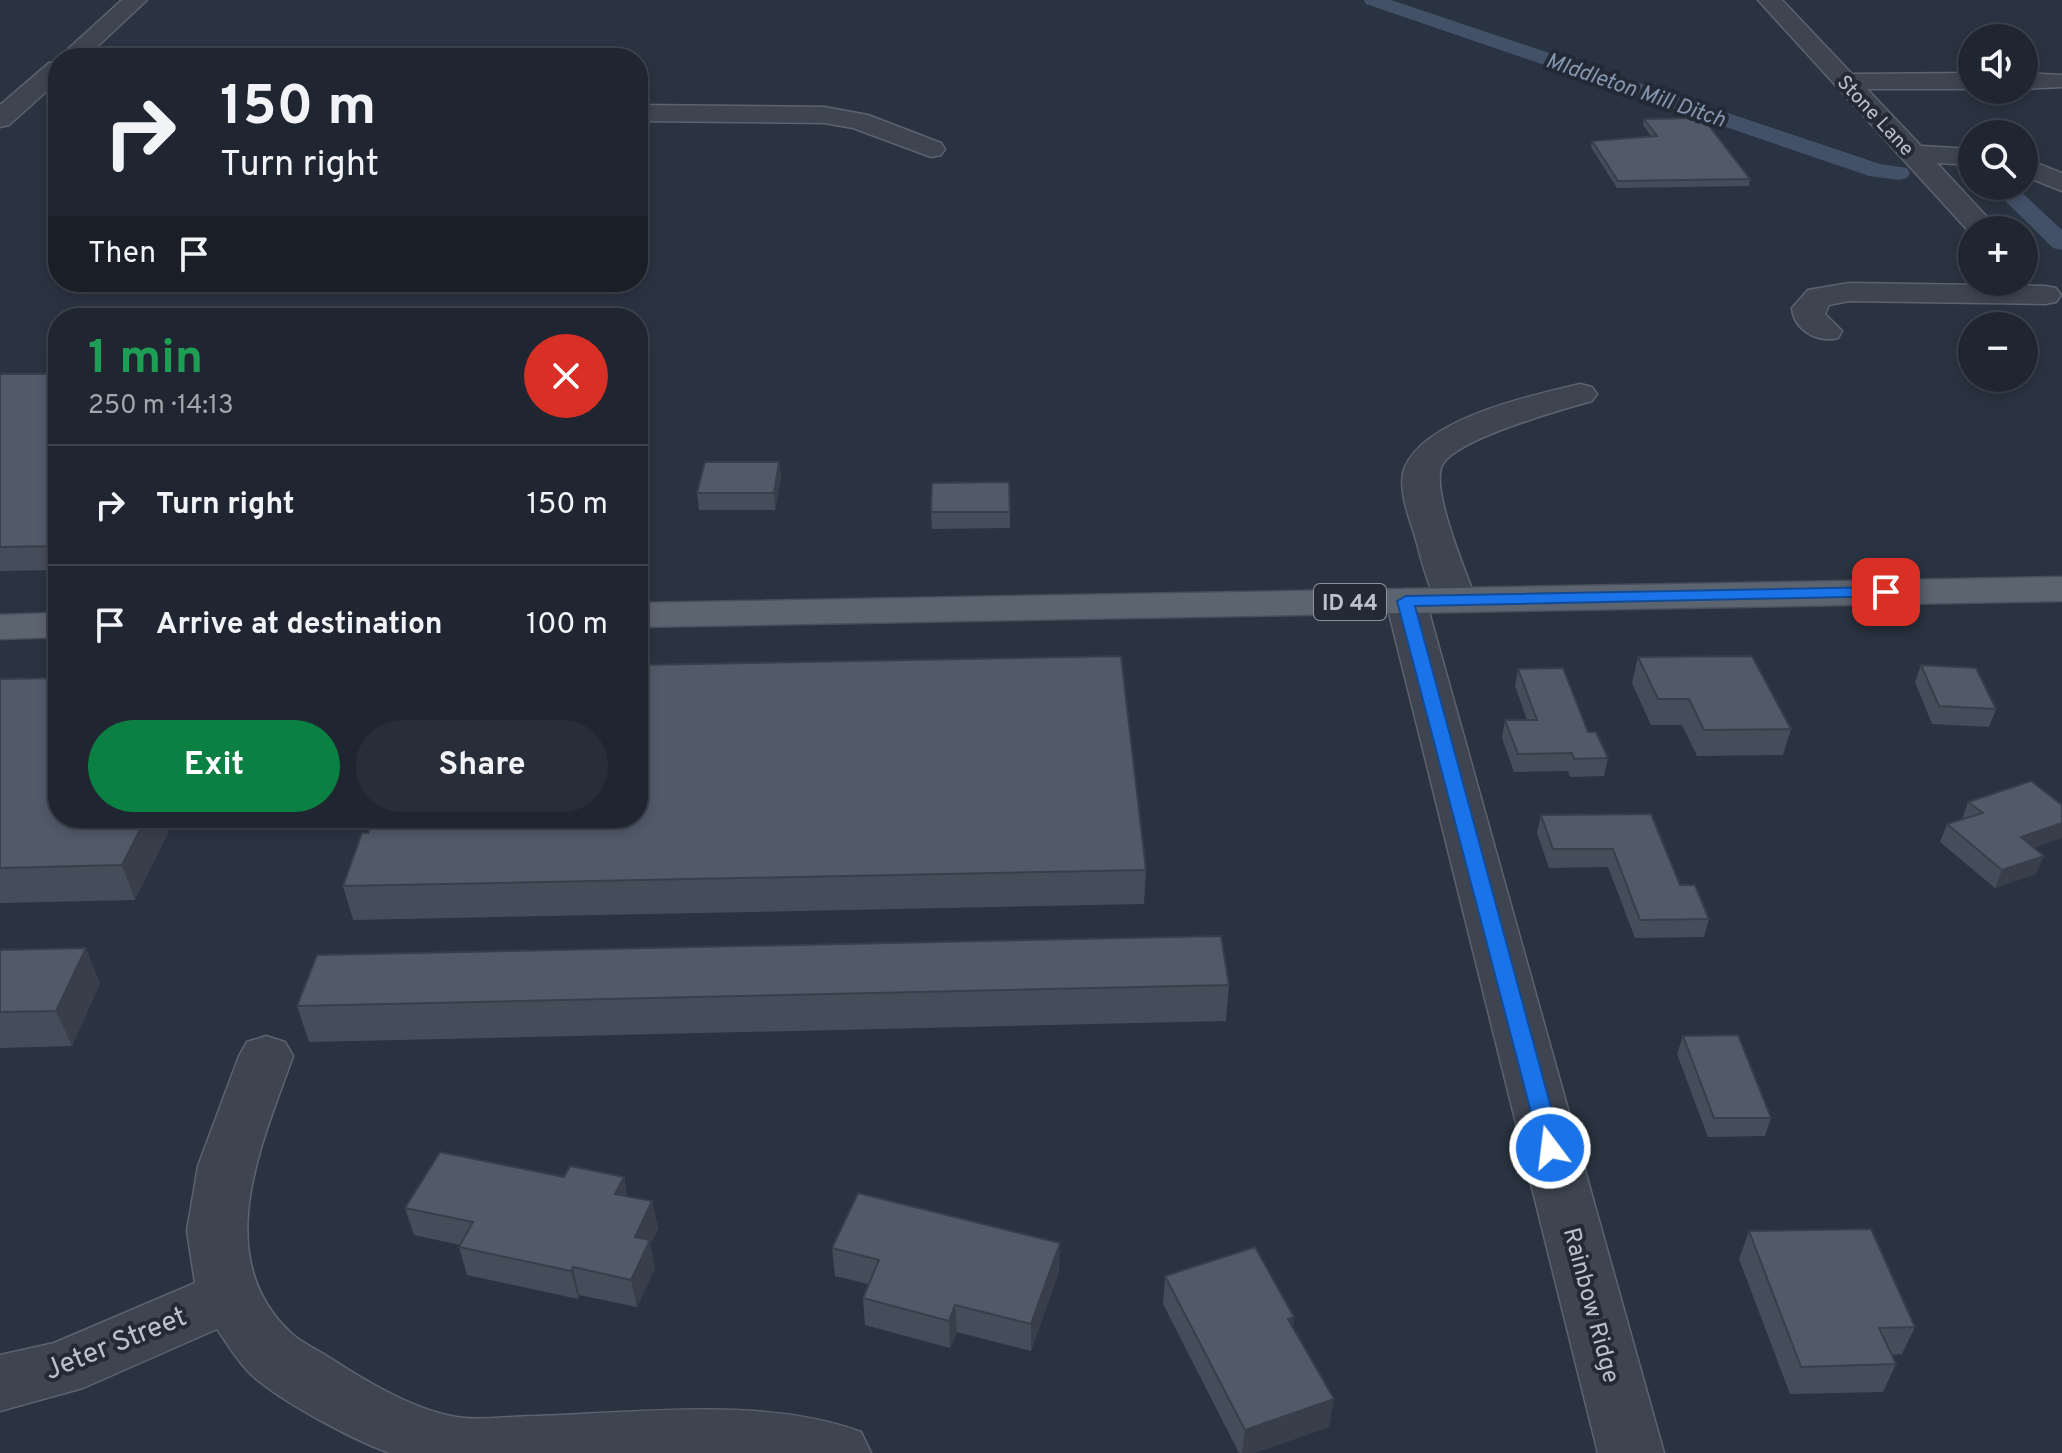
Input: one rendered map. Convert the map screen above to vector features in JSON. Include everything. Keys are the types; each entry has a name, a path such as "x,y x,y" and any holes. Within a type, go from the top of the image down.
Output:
{"main road":[{"name":"ID 44","path":"648,615 2062,589"},
{"path":"0,627 48,625"}],"street":[{"path":"101,0 132,4"},
{"name":"Stone Lane","path":"1769,0 1971,216"},
{"path":"81,48 132,4"},
{"path":"0,119 48,77"},
{"path":"1845,82 1958,81"},
{"path":"2038,81 2054,81"},
{"path":"29,93 48,93"},
{"path":"648,113 824,115 859,121 931,149"},
{"path":"1912,154 1958,156"},
{"path":"2038,172 2062,183"},
{"path":"1826,331 1816,325 1808,308 1819,297 1834,294 2044,293"},
{"name":"Rainbow Ridge","path":"1580,394 1538,405 1456,438 1432,451 1422,466 1431,601 1631,1453"},
{"path":"266,1056 226,1166 216,1231 228,1296 269,1352 324,1389 386,1423 463,1447 712,1440 810,1445 838,1453"},
{"name":"Jeter Street","path":"0,1383 61,1369 228,1296"}],"building":[{"path":"1703,118 1750,179 1618,181 1592,141 1657,136 1644,119"},
{"path":"0,374 48,374 48,546 0,547"},
{"path":"705,462 779,462 774,493 697,493"},
{"path":"1009,482 1010,512 931,512 932,483"},
{"path":"1121,656 1146,870 343,886 362,833 368,833 370,828 648,828 648,665"},
{"path":"1752,656 1791,729 1704,730 1689,699 1658,699 1638,657"},
{"path":"1921,665 1976,668 1996,709 1939,706"},
{"path":"1563,668 1588,732 1596,732 1608,758 1574,759 1572,753 1518,754 1505,720 1537,720 1518,669"},
{"path":"48,678 48,828 141,828 122,865 0,868 0,679"},
{"path":"2031,781 2062,805 2062,823 2021,837 2044,856 2002,870 1947,824 1983,813 1968,802"},
{"path":"1651,814 1680,885 1695,885 1709,919 1640,920 1613,849 1553,849 1541,815"},
{"path":"1221,936 1229,985 297,1006 317,955"},
{"path":"86,948 56,1011 0,1012 0,950"},
{"path":"1738,1035 1771,1118 1714,1118 1683,1036"},
{"path":"440,1152 564,1177 570,1166 624,1177 615,1194 652,1201 635,1237 650,1240 631,1280 573,1267 571,1271 459,1247 473,1222 405,1208"},
{"path":"858,1193 1060,1243 1031,1324 955,1305 949,1321 863,1298 879,1260 832,1248"},
{"path":"1871,1229 1915,1327 1879,1328 1896,1364 1801,1367 1749,1231"},
{"path":"1255,1247 1294,1317 1288,1319 1334,1399 1245,1430 1165,1276"}],"waterway":[{"name":"MIddleton Mill Ditch","path":"1373,0 1877,171 1899,173"},
{"name":"MIddleton Mill Ditch","path":"2017,200 2062,243"}],"route":[{"path":"1550,1148 1406,601 1886,592"}]}
